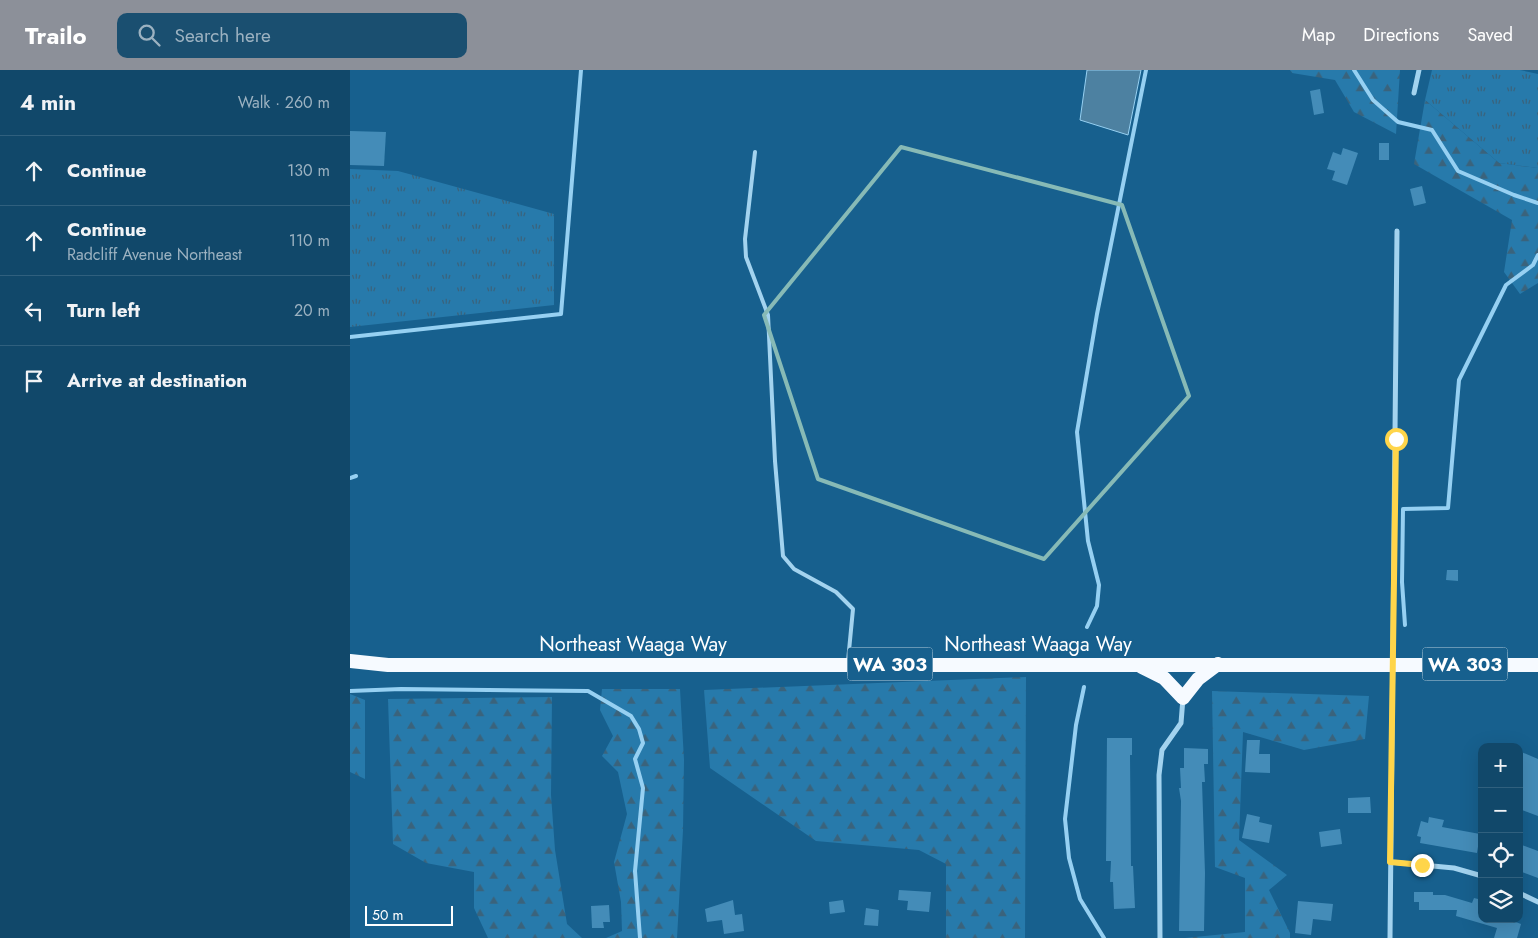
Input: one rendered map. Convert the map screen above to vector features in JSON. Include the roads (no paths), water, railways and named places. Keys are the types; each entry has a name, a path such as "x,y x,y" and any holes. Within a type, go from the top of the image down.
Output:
{"highway":[{"name":"WA 303","path":"350,661 388,665"},
{"path":"1134,664 1152,670 1164,678 1183,698 1198,679 1218,664"},
{"name":"Northeast Waaga Way","path":"388,665 1538,664"},
{"name":"WA 303","path":"350,670 388,665"}],"street":[{"path":"1414,93 1419,70"},
{"path":"1390,938 1391,664 1397,230"},
{"path":"1160,938 1159,775 1162,750 1181,723 1183,698"},
{"path":"1390,862 1454,868 1478,875"},
{"path":"1523,895 1538,902"}],"lane":[{"path":"755,152 745,239 746,257 768,314 775,461 783,556 794,569 836,592 853,610 848,664"}],"waterway":[{"path":"350,337 561,314 581,70"},
{"path":"1087,627 1097,606 1099,585 1088,541 1077,432 1097,314 1146,70"},
{"path":"1354,70 1373,100 1398,122 1432,130 1458,171 1538,203"},
{"path":"1405,625 1402,582 1403,509 1448,508 1459,380 1506,285 1533,265 1538,255"},
{"path":"350,478 356,476"},
{"path":"1084,687 1076,725 1065,819 1069,858 1080,899 1104,938"},
{"path":"350,691 401,689 588,691 631,716 639,729 643,743 635,759 643,788 635,871 640,938"}]}
